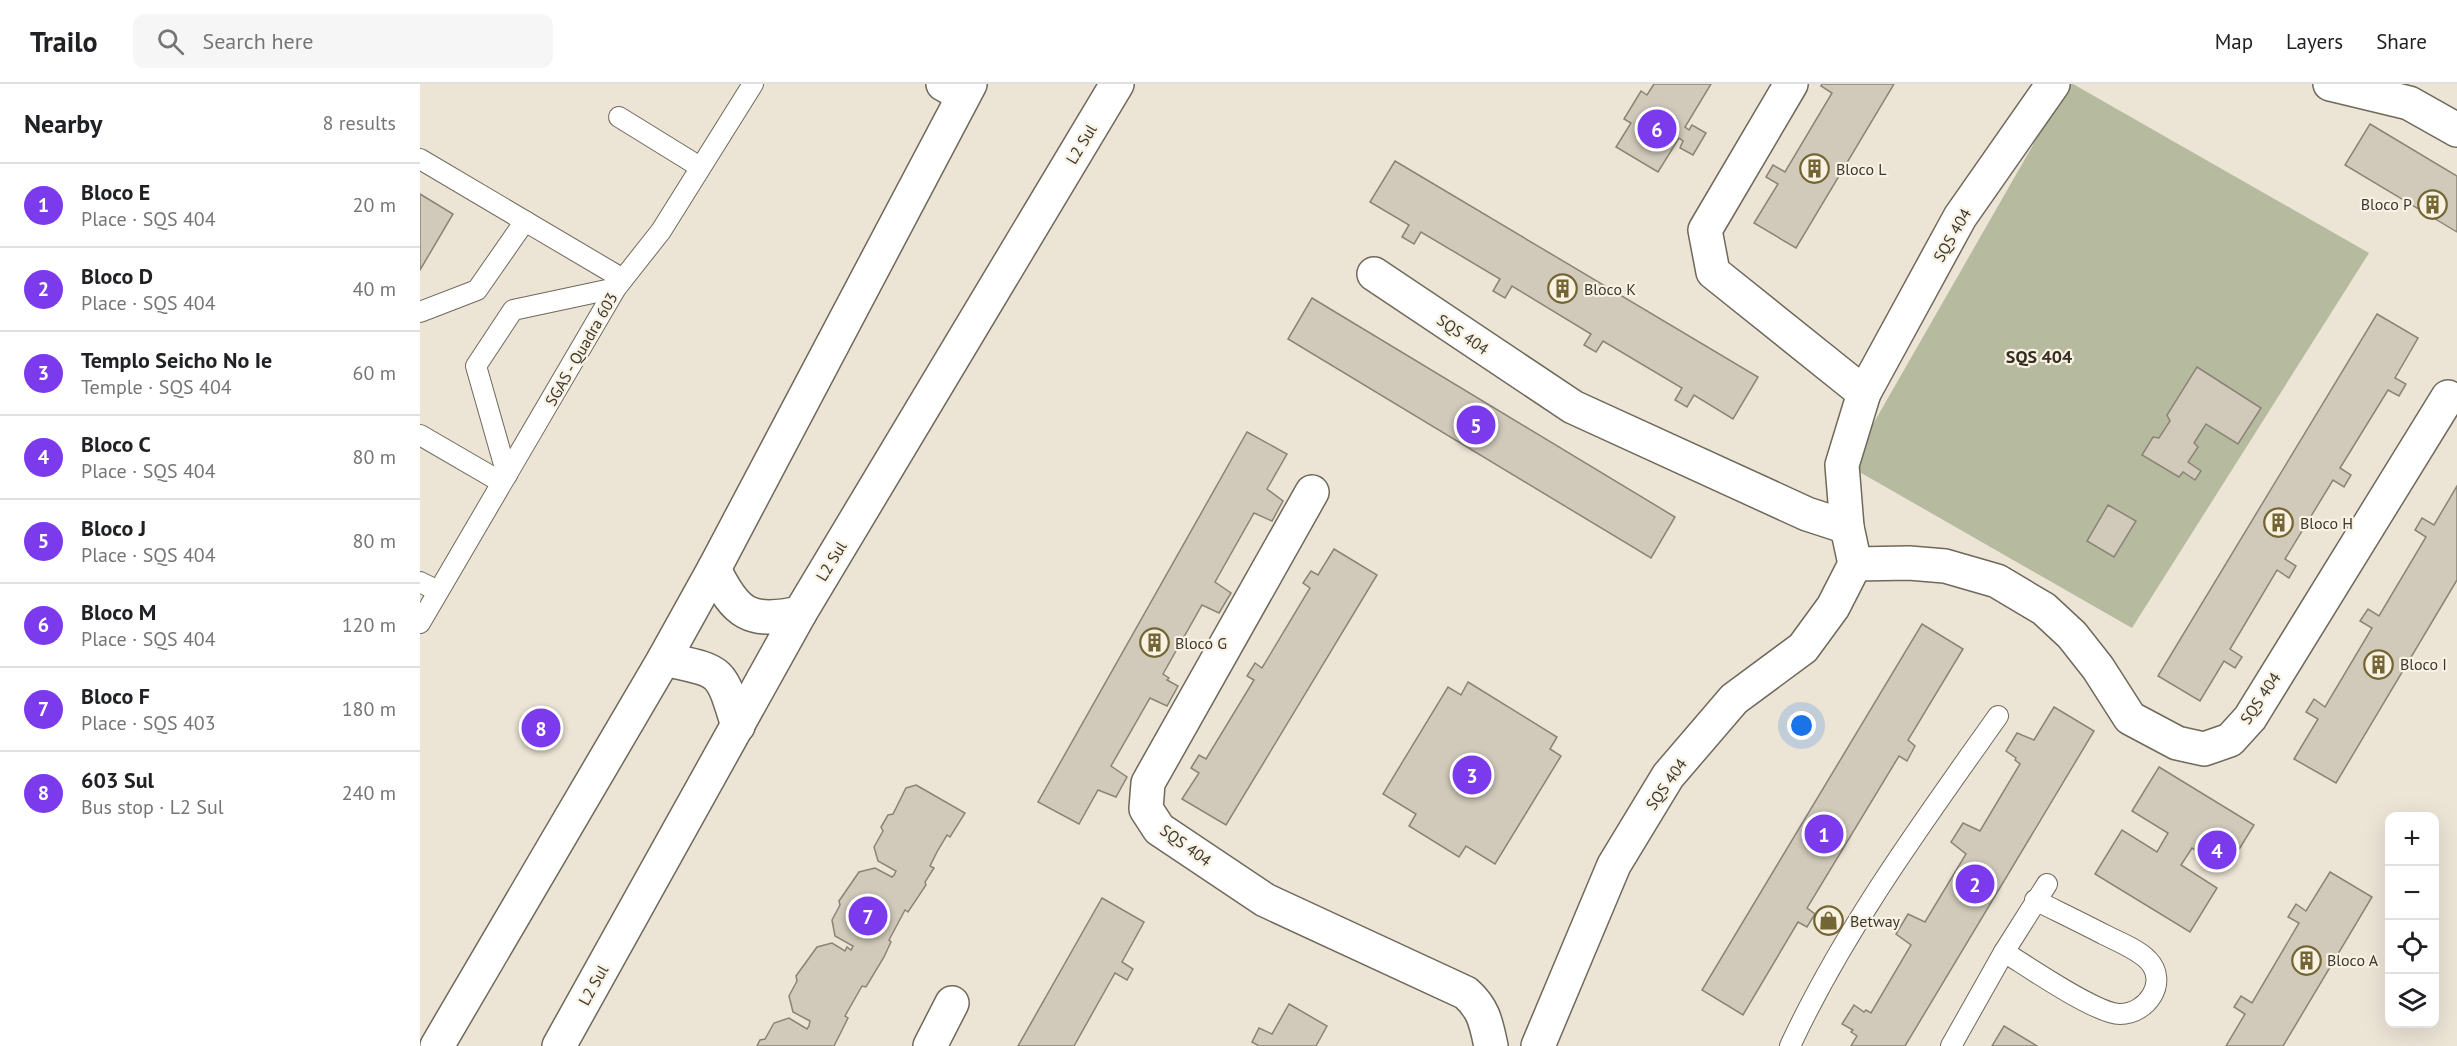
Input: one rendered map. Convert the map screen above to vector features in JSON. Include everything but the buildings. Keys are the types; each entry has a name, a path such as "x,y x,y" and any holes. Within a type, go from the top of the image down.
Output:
{"street":[{"name":"L2 Sul","path":"559,1046 800,613 1117,84"},
{"path":"1791,84 1705,230 1713,272 1864,393"},
{"name":"SQS 404","path":"1538,1046 1614,865 1668,776 1734,699 1803,648 1833,607 1855,564 1847,527 1842,465 1864,393 1960,217 2053,84"},
{"path":"2330,84 2409,103 2457,130"},
{"path":"437,1046 664,659 714,569 959,88"},
{"name":"SQS 404","path":"1374,274 1573,407 1807,514 1847,527"},
{"name":"SQS 404","path":"1855,564 1909,563 1945,566 1997,581 2044,609 2072,635 2098,668 2130,718 2177,743 2204,749 2230,740 2250,718 2448,397"},
{"name":"SQS 404","path":"1312,492 1148,783 1146,809 1159,829 1265,900 1466,993 1478,1003 1486,1021 1491,1046"},
{"path":"714,569 728,598 746,613 777,618 800,613"},
{"path":"664,659 705,668 717,674 726,687 738,726"},
{"path":"930,1046 952,1003"},
{"path":"1514,1046 1527,1046"}],"lane":[{"name":"SGAS - Quadra 603","path":"420,623 620,283 661,231 753,84"},
{"path":"619,117 700,166"},
{"path":"420,159 525,221 620,283"},
{"path":"420,312 477,290 525,221"},
{"path":"504,478 476,366 513,310 620,283"},
{"path":"420,435 504,478"},
{"path":"420,582 438,591"},
{"path":"1790,1046 1811,1001 1901,852 1998,716"},
{"path":"1951,1046 2004,952 2047,884"},
{"path":"2004,952 2092,1005 2120,1014 2144,1007 2156,990 2156,974 2149,960 2128,946 2036,900"}],"green space":[{"path":"2068,84 2073,84 2369,253 2132,628 1849,466"}],"place":[{"name":"Bloco M","path":"1657,129"},
{"name":"Bloco L","path":"1815,169"},
{"name":"Bloco P","path":"2433,204"},
{"name":"Bloco K","path":"1563,289"},
{"name":"Bloco J","path":"1476,425"},
{"name":"Bloco H","path":"2279,523"},
{"name":"Bloco G","path":"1154,643"},
{"name":"Bloco I","path":"2379,664"},
{"name":"603 Sul","path":"541,728"},
{"name":"Templo Seicho No Ie","path":"1472,775"},
{"name":"Bloco E","path":"1824,834"},
{"name":"Bloco C","path":"2217,850"},
{"name":"Bloco D","path":"1975,884"},
{"name":"Bloco F","path":"868,916"},
{"name":"Betway","path":"1829,921"},
{"name":"Bloco A","path":"2306,960"}],"district":[{"name":"SQS 404","path":"2039,356"}]}
